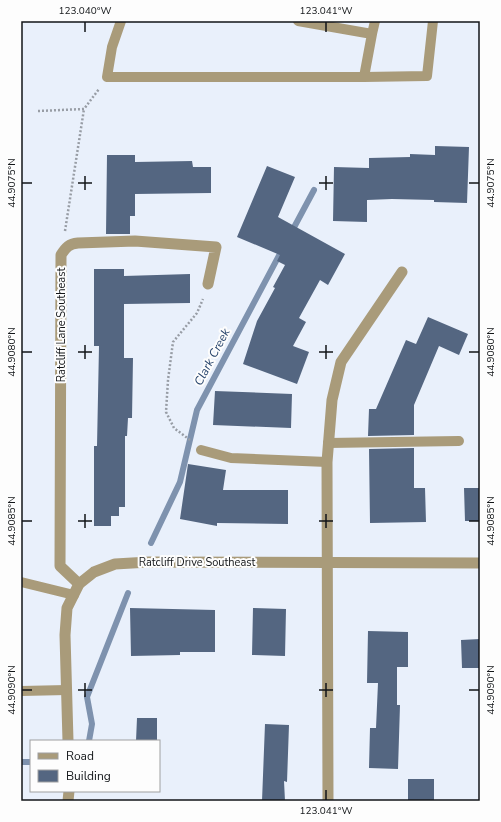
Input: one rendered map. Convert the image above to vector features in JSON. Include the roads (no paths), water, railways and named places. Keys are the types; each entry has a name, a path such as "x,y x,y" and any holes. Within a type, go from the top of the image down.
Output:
{"street":[{"name":"Ratcliff Lane Southeast","path":"79,584 60,566 61,255 70,244 78,243 135,241 216,247 208,284"},
{"path":"328,801 327,462 332,400 341,362 402,272"},
{"name":"Ratcliff Drive Southeast","path":"68,740 65,635 67,608 79,584 94,572 115,564 150,562 480,563"}],"lane":[{"path":"121,21 112,47 107,77 427,76 433,21"},
{"path":"298,21 372,34"},
{"path":"364,77 375,21"},
{"path":"328,443 459,441"},
{"path":"201,450 231,458 327,462"},
{"path":"21,582 74,595"},
{"path":"21,691 67,690"}],"waterway":[{"name":"Clark Creek","path":"291,233 314,190"},
{"name":"Clark Creek","path":"151,543 180,482 197,410 283,248"},
{"name":"Clark Creek","path":"89,740 92,724 87,697 128,593"},
{"name":"Clark Creek","path":"21,762 30,762"}]}
